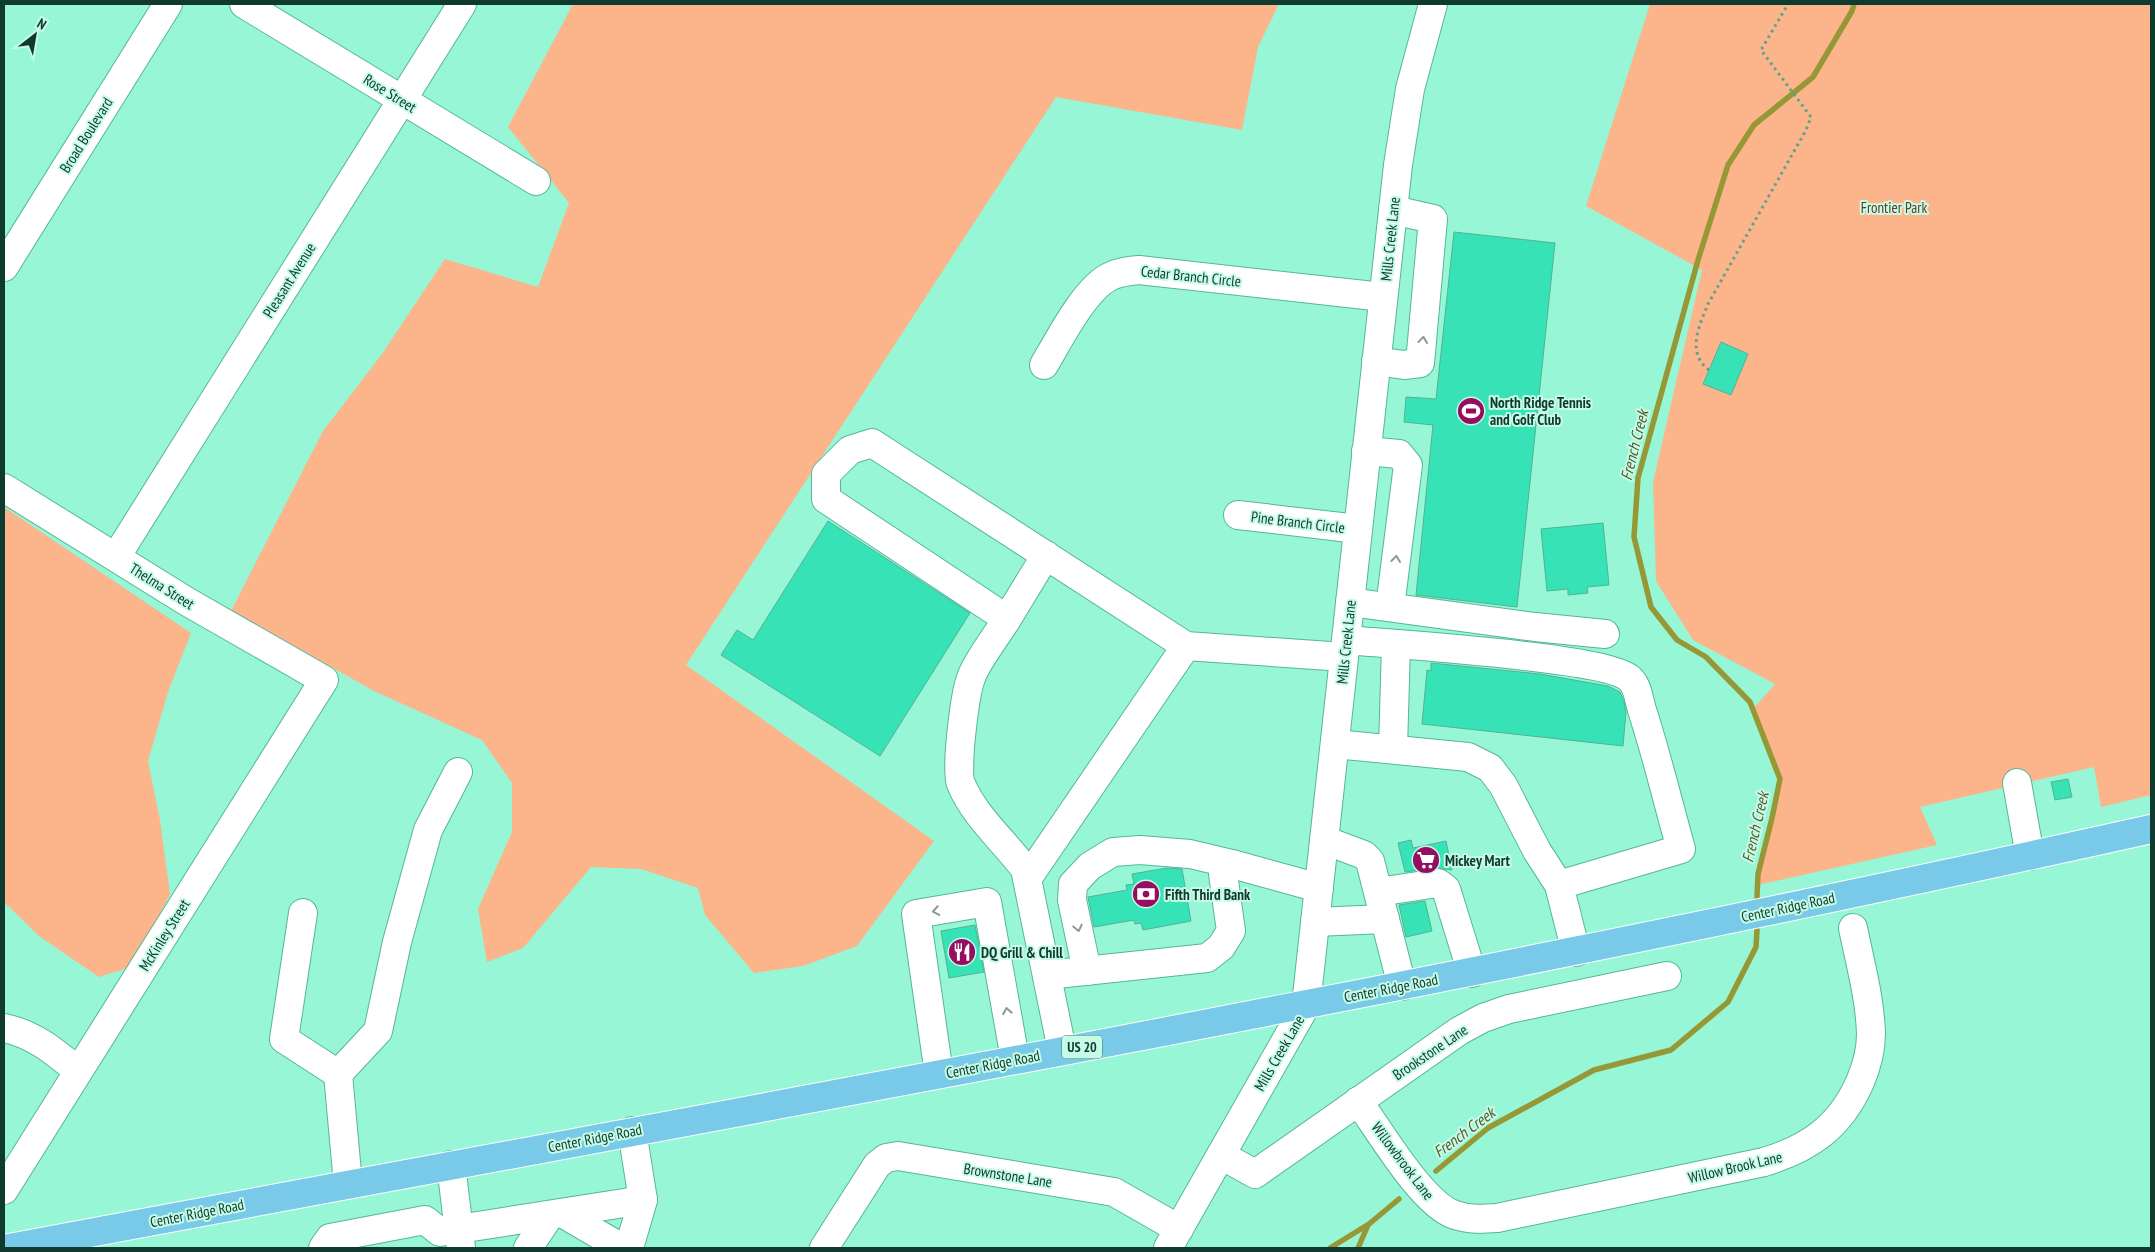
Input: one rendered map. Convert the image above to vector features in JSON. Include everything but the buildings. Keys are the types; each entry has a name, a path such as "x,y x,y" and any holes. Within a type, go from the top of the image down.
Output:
{"main road":[{"name":"Center Ridge Road","path":"9,1248 1472,973 2151,829"}],"street":[{"name":"Broad Boulevard","path":"4,267 168,4"},
{"name":"Rose Street","path":"244,4 536,181"},
{"name":"Pleasant Avenue","path":"116,557 462,4"},
{"name":"Mills Creek Lane","path":"1174,1238 1306,1005 1398,165 1410,89 1433,4"},
{"path":"1376,361 1404,365 1420,363 1423,341 1432,219 1393,210"},
{"name":"Cedar Branch Circle","path":"1044,365 1091,292 1108,277 1123,271 1139,270 1383,297"},
{"path":"1007,619 826,499 826,474 850,450 872,443 1186,646 1345,648 1396,644 1534,658 1605,668 1629,678 1634,685 1681,849 1559,885"},
{"path":"1366,451 1399,454 1408,465 1390,607"},
{"name":"Thelma Street","path":"4,488 186,601 324,680"},
{"name":"Pine Branch Circle","path":"1238,515 1358,529"},
{"path":"1046,556 971,677 961,731 960,782 979,816 1025,869 1062,1050"},
{"path":"1350,602 1535,627 1605,634"},
{"path":"1392,749 1396,644"},
{"path":"1027,879 1186,646"},
{"name":"McKinley Street","path":"4,1190 324,680"},
{"path":"1335,744 1468,757 1490,768 1503,785 1537,851 1559,885 1576,952"},
{"path":"348,1184 338,1074 378,1031 397,942 428,830 458,772"},
{"path":"2017,783 2030,856"},
{"path":"1324,840 1364,855 1370,861 1402,986"},
{"path":"1087,971 1072,900 1073,884 1090,866 1113,852 1140,850 1190,854 1319,888"},
{"path":"1047,975 1207,958 1221,947 1231,930 1223,874 1232,864"},
{"path":"1378,892 1438,883 1446,889 1472,973"},
{"path":"939,1074 916,914 987,902 1015,1059"},
{"path":"303,913 284,1039 338,1074"},
{"path":"1315,922 1385,919"},
{"name":"Willow Brook Lane","path":"1572,1203 1764,1162 1790,1154 1814,1141 1835,1123 1852,1101 1865,1070 1871,1036 1868,1002 1853,928"},
{"name":"Brookstone Lane","path":"1221,1155 1255,1174 1459,1031 1483,1018 1508,1009 1667,976"},
{"path":"4,1028 28,1035 50,1048 78,1071"},
{"name":"Willowbrook Lane","path":"1358,1101 1419,1187 1434,1204 1454,1215 1475,1220 1498,1218 1572,1203"},
{"path":"629,1248 643,1200 632,1132"},
{"name":"Brownstone Lane","path":"824,1248 877,1165 886,1158 898,1156 1114,1192 1174,1238"},
{"path":"450,1166 460,1239"},
{"path":"323,1248 330,1238 425,1220 440,1232 460,1239 556,1214 643,1200"},
{"path":"528,1248 556,1214"},
{"path":"556,1214 622,1248"}],"path":[{"path":"1709,370 1701,365 1697,353 1696,334 1708,304 1806,130 1811,117 1761,50 1788,4"}],"green space":[{"path":"573,4 1279,4 1258,47 1242,130 1056,97 686,665 934,841 857,946 803,966 754,973 705,915 698,888 641,869 591,867 523,948 487,962 478,909 512,832 512,783 482,740 374,691 231,611 323,431 382,354 445,259 538,287 569,203 508,127"},
{"name":"Frontier Park","path":"1650,4 2151,4 2151,795 2101,807 2094,767 1920,807 1937,845 1758,885 1758,874 1780,779 1753,709 1775,684 1693,640 1656,581 1653,482 1702,270 1586,206"},
{"path":"4,507 191,633 168,692 148,761 160,820 170,894 134,966 99,977 39,936 4,902"}],"waterway":[{"name":"French Creek","path":"1757,897 1758,874 1780,779 1750,702 1706,657 1677,640 1651,607 1634,537 1638,478 1698,260 1728,165 1754,125 1813,77 1852,11 1854,4"},
{"name":"French Creek","path":"1436,1171 1488,1128 1594,1070 1671,1050 1728,1002 1756,947 1757,930"},
{"name":"French Creek","path":"1330,1248 1369,1224 1399,1199"},
{"path":"1358,1248 1368,1225"}],"place":[{"name":"North Ridge Tennis and Golf Club","path":"1471,411"},
{"name":"Mickey Mart","path":"1426,860"},
{"name":"Fifth Third Bank","path":"1146,894"},
{"name":"DQ Grill & Chill","path":"962,952"}]}
